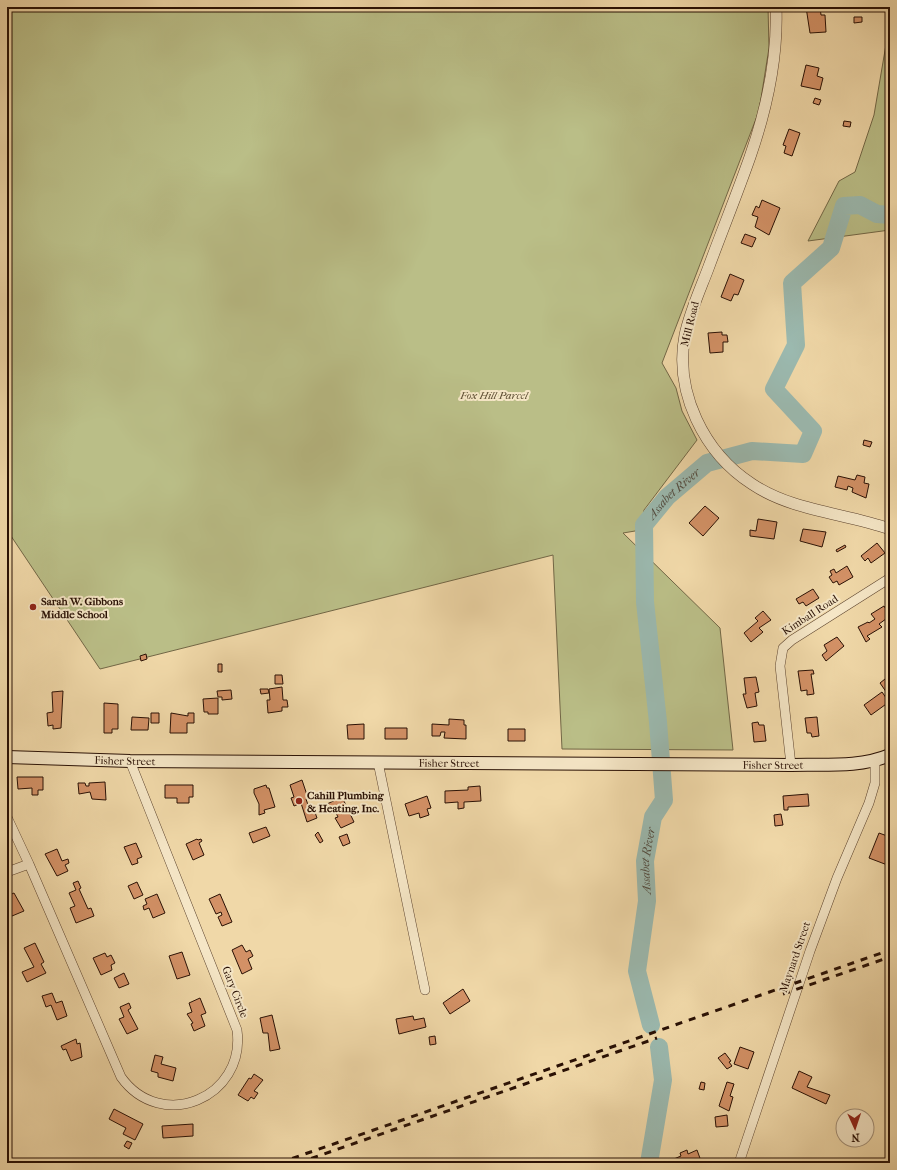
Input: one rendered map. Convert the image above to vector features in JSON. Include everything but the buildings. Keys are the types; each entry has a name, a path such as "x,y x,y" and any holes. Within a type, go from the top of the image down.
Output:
{"main road":[{"name":"Fisher Street","path":"7,757 130,761 675,763 791,765 848,764 875,760 890,755"}],"street":[{"name":"Mill Road","path":"776,7 774,64 763,114 750,157 694,305 685,335 684,367 689,398 700,427 708,440 728,465 752,484 786,500 890,529"},
{"name":"Kimball Road","path":"791,765 780,666 783,648 792,640 890,578"},
{"name":"Maynard Street","path":"739,1163 814,939 846,856 869,803 874,783 875,760"},
{"name":"Gary Circle","path":"7,817 29,864 114,1065 123,1081 133,1091 145,1099 168,1105 191,1103 212,1093 225,1079 234,1063 238,1044 236,1026 130,761"},
{"path":"378,762 425,990"},
{"path":"7,872 29,864"}],"green space":[{"name":"Fox Hill Parcel","path":"7,7 768,7 769,48 759,111 662,363 676,388 682,411 697,440 644,510 641,530 623,533 720,628 733,750 562,749 553,555 100,669 7,530"},
{"path":"890,21 890,230 808,241 839,181 855,172 874,115"}],"waterway":[{"name":"Assabet River","path":"651,1025 637,971 647,901 645,861 653,817 664,800 658,722 645,602 644,525 667,497 707,463 752,451 803,454 813,431 774,389 796,345 792,283 831,248 844,206 860,205 877,214 890,215"},
{"name":"Assabet River","path":"649,1163 663,1080 659,1047"}],"railway":[{"path":"279,1163 890,950"},
{"path":"783,994 890,957"},
{"path":"298,1163 657,1038"}],"place":[{"name":"Sarah W. Gibbons Middle School","path":"33,607"},
{"name":"Cahill Plumbing & Heating, Inc.","path":"299,801"}]}
